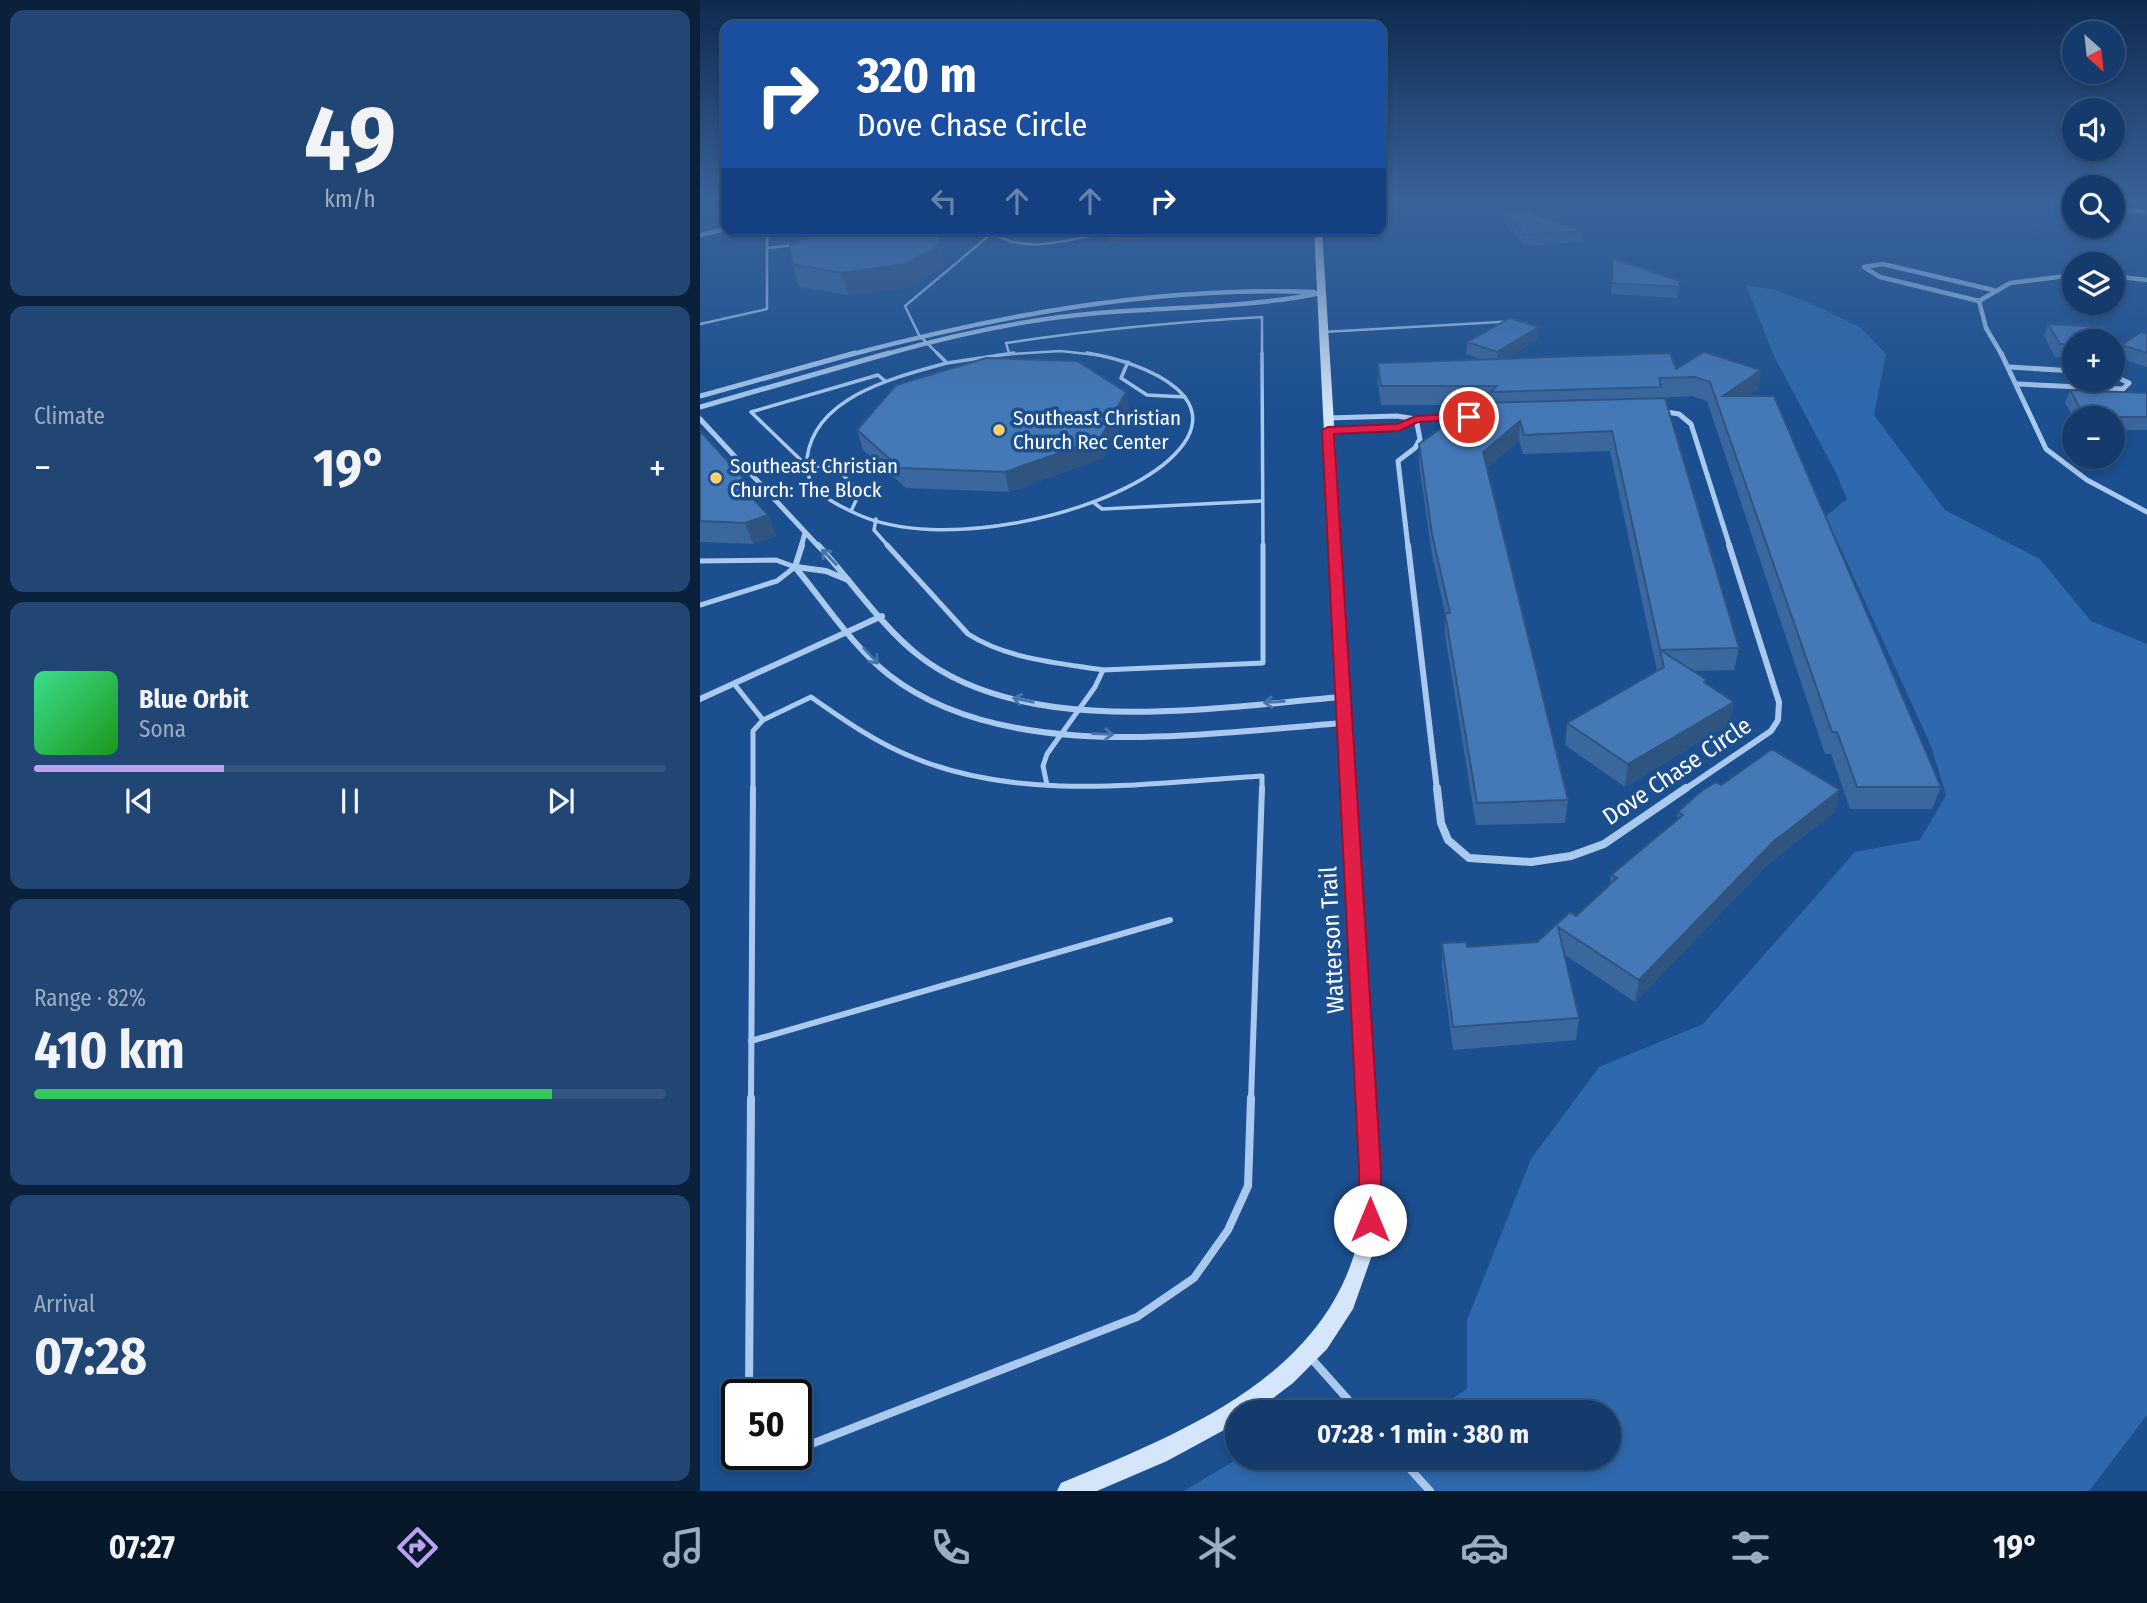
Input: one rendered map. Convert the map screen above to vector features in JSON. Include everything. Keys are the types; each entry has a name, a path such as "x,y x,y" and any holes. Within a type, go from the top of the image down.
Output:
{"main road":[{"name":"Watterson Trail","path":"1069,1491 1206,1430 1279,1382 1308,1355 1335,1322 1354,1284 1370,1220 1370,1157 1343,723 1320,273"}],"street":[{"path":"1869,273 1979,301"},
{"path":"1920,273 1994,290"},
{"path":"1979,301 1994,290 2035,278 2062,276"},
{"path":"2125,277 2147,280"},
{"path":"700,396 919,335 1012,316 1108,302 1289,291 1321,293"},
{"path":"700,407 927,343 1010,325 1095,313 1287,300 1321,293"},
{"path":"1979,301 1980,320 2010,368 2038,437 2048,452 2075,472 2147,512"},
{"path":"2010,368 2062,370"},
{"path":"2018,384 2062,386"},
{"name":"Dove Chase Circle","path":"1328,424 1397,416 1416,419 1654,410 1669,410 1688,418 1779,702 1778,720 1771,731 1604,844 1571,856 1531,862 1469,858 1458,849 1448,840 1441,823 1398,461 1415,448 1420,439 1416,419"},
{"path":"700,419 919,656 943,671 1008,697 1079,709 1149,710 1342,697"},
{"name":"Dove Chase Circle","path":"1328,424 1399,428 1416,419"},
{"path":"795,567 805,533"},
{"path":"795,567 826,572 852,582"},
{"path":"795,567 889,676 927,699 993,723 1061,732 1126,735 1343,723"},
{"path":"700,699 882,616"}],"lane":[{"path":"700,324 767,309 767,273"},
{"path":"944,273 908,302 905,311 919,335 947,363"},
{"path":"876,519 874,530 968,634 1002,651 1102,670 1264,663 1262,317 1146,324 1065,334 1006,343 1009,353"},
{"path":"1323,332 1518,321"},
{"path":"1066,352 1128,362 1160,376 1186,397 1193,416 1186,440 1170,459 1143,479 1093,502 1035,519 982,527 937,528 876,519 834,504 821,494 811,480 805,450 815,432 831,414 851,399 886,381 947,363 1009,353 1066,352"},
{"path":"1128,362 1121,378 1147,395 1186,397"},
{"path":"850,511 860,492 835,468 806,465 751,412 878,375 886,381"},
{"path":"1093,502 1102,509 1262,501"},
{"path":"700,561 776,560 795,567"},
{"path":"700,605 778,581 795,567"},
{"path":"1047,785 1043,766 1061,732 1079,709 1102,670"},
{"path":"735,685 763,720"},
{"path":"749,1379 753,731 763,720 811,698 869,740 917,762 966,775 1047,785 1262,776 1248,1186 1225,1240 1200,1272 1166,1301 1137,1317 812,1444"},
{"path":"751,1041 1170,920"},
{"path":"1308,1355 1348,1400"},
{"path":"1411,1470 1430,1491"}],"shaded area":[{"path":"1746,285 1776,290 1861,328 1886,354 1874,415 1945,510 2040,559 2091,621 2147,644 2147,1415 2089,1491 1184,1491 1225,1466 1225,1470 1621,1470 1621,1400 1450,1400 1467,1389 1467,1320 1531,1159 1599,1067 1703,1024 1855,852 1920,840 1946,795 1931,746 1826,516 1847,499 1774,356"}],"building":[{"path":"1612,273 1655,273 1680,281 1679,287 1612,283"},
{"path":"1510,318 1539,327 1497,352 1467,342"},
{"path":"2048,324 2104,329 2062,329 2060,344"},
{"path":"2141,332 2147,334 2147,353 2125,346 2125,343"},
{"path":"1704,352 1761,370 1723,396 1774,396 1941,787 1857,787 1837,732 1832,732 1710,382 1695,377 1659,378 1661,387 1490,392 1497,386 1381,386 1378,363 1670,353 1676,369"},
{"name":"Southeast Christian Church Rec Center","path":"986,358 1077,361 1126,392 1100,439 1005,472 900,468 857,430 896,385"},
{"path":"2071,392 2147,393 2147,417 2125,417 2125,406 2079,406"},
{"path":"1665,398 1739,648 1660,650 1612,431 1524,435 1520,421 1483,452 1568,800 1477,803 1445,613 1450,613 1432,534 1419,444 1476,403"},
{"path":"700,431 746,481 739,484 768,515 745,523 700,521"},
{"path":"1660,650 1707,680 1704,682 1734,702 1628,764 1567,723 1664,667"},
{"path":"1772,749 1840,790 1774,841 1639,980 1558,927 1579,1018 1453,1027 1442,943 1466,942 1467,947 1537,942 1570,912 1576,916 1617,878 1611,875 1683,815 1678,812 1700,792 1716,782 1721,785"}],"place":[{"name":"Southeast Christian Church Rec Center","path":"999,430"},
{"name":"Southeast Christian Church: The Block","path":"716,478"}],"route":[{"path":"1370,1220 1370,1170 1328,430 1399,428 1416,419 1469,417"}]}
